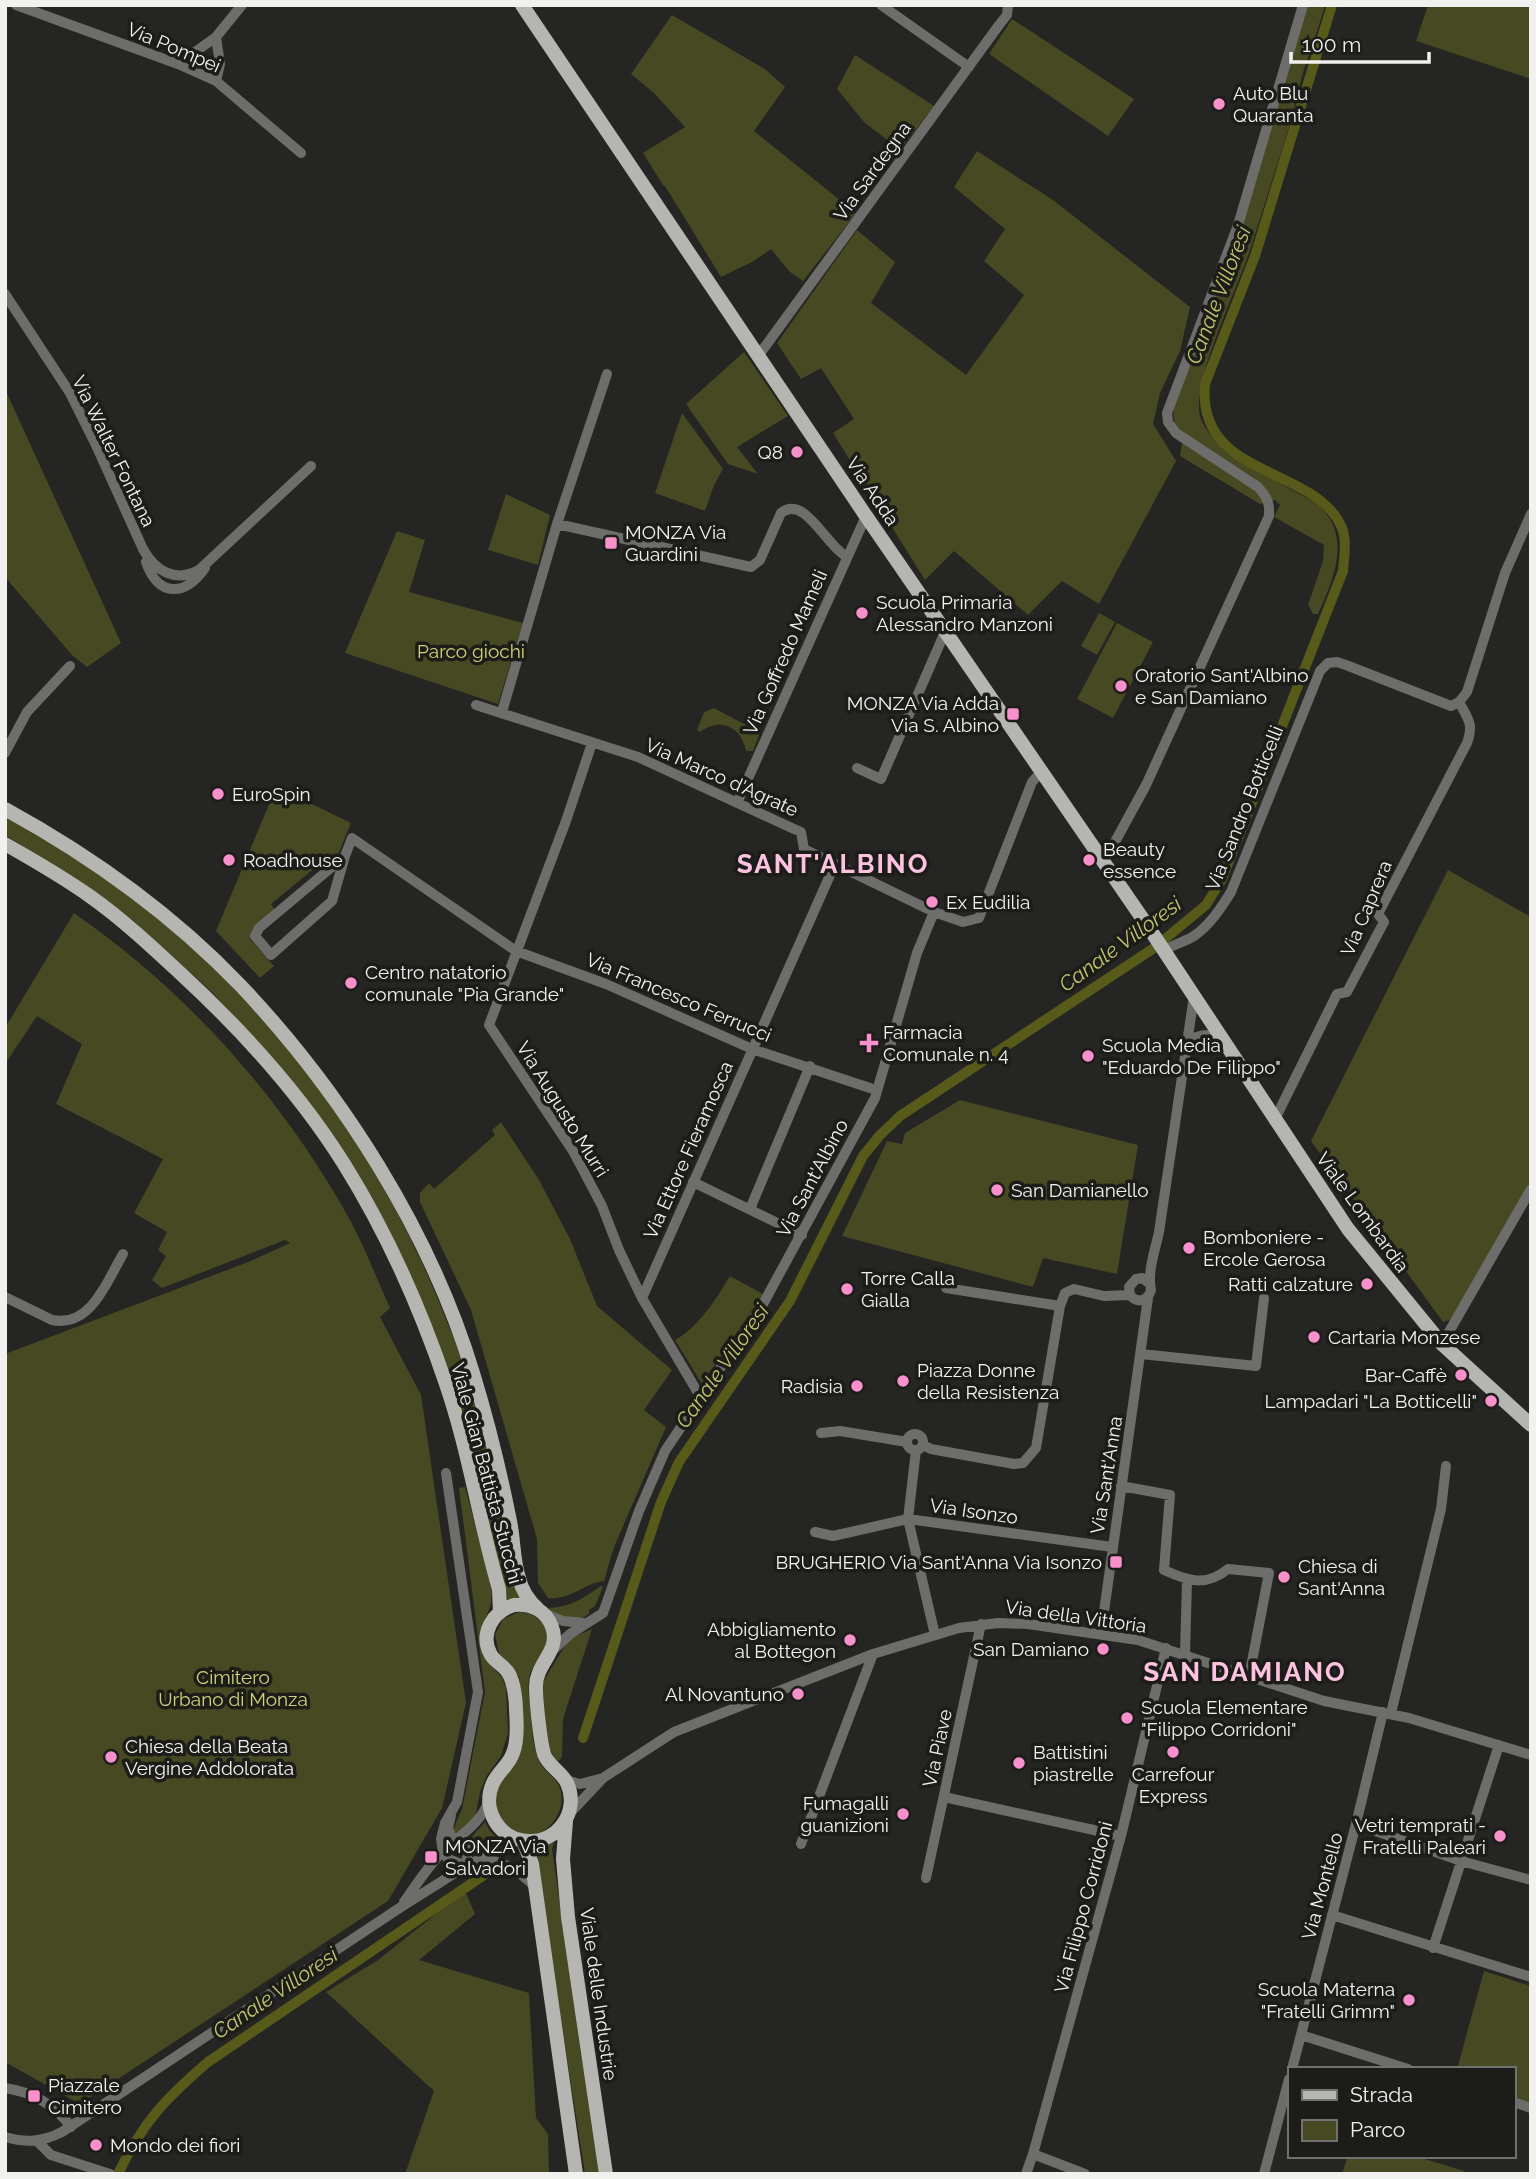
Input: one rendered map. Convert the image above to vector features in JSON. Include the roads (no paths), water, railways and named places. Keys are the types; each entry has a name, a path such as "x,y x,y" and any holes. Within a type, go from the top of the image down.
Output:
{"main road":[{"name":"Via Adda","path":"522,5 1194,996"},
{"name":"Viale Gian Battista Stucchi","path":"5,809 57,838 121,883 192,940 240,985 271,1020 373,1156 403,1210 452,1313 488,1425 511,1526 519,1578 526,1594 553,1629 554,1642 540,1670 536,1685 546,1758 566,1780"},
{"name":"Viale Gian Battista Stucchi","path":"5,844 48,868 92,898 131,928 201,992 260,1053 343,1162 397,1261 417,1304 447,1385 499,1591 500,1612"},
{"name":"Viale Lombardia","path":"1194,996 1348,1230 1442,1344 1531,1426"},
{"name":"Viale Gian Battista Stucchi","path":"489,1801 494,1781 510,1761 515,1747 516,1708 511,1678 494,1658 487,1643 489,1626 500,1612 518,1605 540,1611"},
{"path":"489,1801 492,1816 504,1832 520,1840 538,1841 560,1828 567,1817 571,1795 566,1780"},
{"name":"Viale delle Industrie","path":"567,1817 563,1844 566,1897 606,2174"},
{"path":"520,1840 530,1858 576,2174"}],"street":[{"name":"Via Pompei","path":"16,5 178,64 215,81 301,153"},
{"path":"178,64 216,37 242,5"},
{"path":"881,5 969,66"},
{"name":"Via Sardegna","path":"758,355 1007,15 1008,5"},
{"path":"1104,862 1146,785 1269,516 1267,497 1258,487 1176,433 1168,422 1167,413 1238,225 1303,5"},
{"path":"215,81 220,64 216,37"},
{"name":"Via Walter Fontana","path":"6,296 70,393 143,549 153,578 161,585 172,589 193,584 212,559 311,466"},
{"path":"502,712 556,524 607,374"},
{"path":"556,524 749,568 760,560 781,513 794,508 803,511 835,549 846,556"},
{"path":"1459,702 1467,692 1506,573 1531,513"},
{"name":"Via Goffredo Mameli","path":"737,803 866,516"},
{"path":"857,768 881,779 945,632"},
{"name":"Via Sandro Botticelli","path":"1162,949 1193,937 1204,928 1231,892 1305,706 1320,671 1328,663 1346,665 1451,706 1459,702"},
{"path":"5,753 27,712 70,666"},
{"name":"Via Caprera","path":"1274,1121 1337,994 1347,992 1384,922 1378,914 1467,743 1471,731 1469,720 1459,702"},
{"name":"Via Marco d'Agrate","path":"476,705 638,757 801,832 804,849 934,912"},
{"path":"516,951 566,821 592,743"},
{"path":"934,912 962,922 979,918 1032,782 1042,771"},
{"name":"Via Francesco Ferrucci","path":"345,856 259,928 255,936 271,955 332,901 352,838 516,951 606,984 752,1049 876,1090"},
{"name":"Via Ettore Fieramosca","path":"642,1298 835,864"},
{"name":"Via Sant'Albino","path":"550,1654 586,1622 598,1618 605,1608 652,1478 665,1451 763,1304 875,1098 917,953 934,912"},
{"name":"Via Augusto Murri","path":"516,951 489,1026 573,1151 597,1196 642,1298 701,1398"},
{"name":"Via Sant'Anna","path":"1101,1633 1146,1322 1132,1295 1152,1290 1144,1280 1152,1263 1159,1232 1194,996"},
{"path":"1185,1043 1192,1038 1211,1034 1221,1037"},
{"path":"750,1209 810,1066"},
{"path":"693,1182 802,1235"},
{"path":"1442,1344 1531,1189"},
{"path":"5,1297 52,1320 76,1317 90,1309 123,1254"},
{"path":"821,1433 840,1431 1014,1464 1023,1463 1031,1457 1036,1448 1063,1296 1071,1289 1104,1296 1132,1295 1133,1281 1144,1280"},
{"path":"946,1288 1060,1306"},
{"path":"1142,1354 1256,1366 1264,1298"},
{"path":"915,1446 908,1519 935,1635"},
{"name":"Via Montello","path":"1293,2067 1441,1508 1446,1466"},
{"path":"446,1473 478,1692 457,1802 443,1830 443,1852 448,1859 466,1866"},
{"path":"1121,1486 1170,1494 1164,1570 1187,1581 1216,1579 1228,1569 1269,1573 1249,1677"},
{"name":"Via Isonzo","path":"815,1532 832,1536 908,1519 1112,1547"},
{"path":"1185,1654 1187,1581"},
{"path":"540,1611 563,1622 586,1622"},
{"name":"Via della Vittoria","path":"603,1777 668,1735 873,1654 981,1624 1018,1623 1101,1633 1166,1648 1324,1701 1387,1713 1531,1755"},
{"name":"Via Piave","path":"926,1878 981,1624"},
{"name":"Via Filippo Corridoni","path":"1026,2174 1121,1836 1166,1648"},
{"path":"801,1844 873,1654"},
{"path":"1433,1948 1499,1745"},
{"path":"566,1780 580,1784 603,1777"},
{"path":"567,1817 603,1777"},
{"path":"944,1797 1121,1836"},
{"path":"401,1907 425,1872 443,1852 476,1824 489,1801"},
{"path":"451,1815 448,1828 451,1836 465,1843 469,1849 466,1866"},
{"path":"1356,1824 1461,1861 1531,1880"},
{"path":"5,2137 22,2142 38,2141 71,2127 401,1907 466,1866 520,1840"},
{"path":"480,1859 505,1862 518,1870 534,1886"},
{"path":"1332,1915 1531,1977"},
{"path":"1301,2035 1402,2067"},
{"path":"1264,2174 1288,2083"},
{"path":"5,2088 28,2093 55,2108 71,2127"},
{"path":"38,2141 51,2155 109,2173"},
{"path":"1033,2154 1085,2174"}],"waterway":[{"name":"Canale Villoresi","path":"583,1738 661,1502 679,1462 790,1301 863,1156 900,1116 1154,948 1206,905 1222,879 1343,571 1344,533 1328,508 1308,492 1238,455 1219,438 1207,415 1205,384 1255,256 1332,5"},
{"name":"Canale Villoresi","path":"118,2174 136,2140 156,2112 208,2062 484,1875"}],"place":[{"name":"Auto Blu Quaranta","path":"1219,104"},
{"name":"Q8","path":"797,452"},
{"name":"MONZA Via Guardini","path":"611,543"},
{"name":"Scuola Primaria Alessandro Manzoni","path":"862,613"},
{"name":"Oratorio Sant'Albino e San Damiano","path":"1121,686"},
{"name":"MONZA Via Adda Via S. Albino","path":"1013,714"},
{"name":"EuroSpin","path":"218,794"},
{"name":"Roadhouse","path":"229,860"},
{"name":"Beauty essence","path":"1089,860"},
{"name":"Ex Eudilia","path":"932,902"},
{"name":"Centro natatorio comunale \"Pia Grande\"","path":"351,983"},
{"name":"Farmacia Comunale n. 4","path":"869,1043"},
{"name":"Scuola Media \"Eduardo De Filippo\"","path":"1088,1056"},
{"name":"San Damianello","path":"997,1190"},
{"name":"Bomboniere - Ercole Gerosa","path":"1189,1248"},
{"name":"Ratti calzature","path":"1367,1284"},
{"name":"Torre Calla Gialla","path":"847,1289"},
{"name":"Cartaria Monzese","path":"1314,1337"},
{"name":"Bar-Caffè","path":"1461,1375"},
{"name":"Piazza Donne della Resistenza","path":"903,1381"},
{"name":"Radisia","path":"857,1386"},
{"name":"Lampadari \"La Botticelli\"","path":"1491,1401"},
{"name":"BRUGHERIO Via Sant'Anna Via Isonzo","path":"1116,1562"},
{"name":"Chiesa di Sant'Anna","path":"1284,1577"},
{"name":"Abbigliamento al Bottegon","path":"850,1640"},
{"name":"San Damiano","path":"1103,1649"},
{"name":"Al Novantuno","path":"798,1694"},
{"name":"Scuola Elementare \"Filippo Corridoni\"","path":"1127,1718"},
{"name":"Carrefour Express","path":"1173,1752"},
{"name":"Chiesa della Beata Vergine Addolorata","path":"111,1757"},
{"name":"Battistini piastrelle","path":"1019,1763"},
{"name":"Fumagalli guanizioni","path":"903,1814"},
{"name":"Vetri temprati - Fratelli Paleari","path":"1500,1836"},
{"name":"MONZA Via Salvadori","path":"431,1857"},
{"name":"Scuola Materna \"Fratelli Grimm\"","path":"1409,2000"},
{"name":"Piazzale Cimitero","path":"34,2096"},
{"name":"Mondo dei fiori","path":"96,2145"}],"district":[{"name":"SANT'ALBINO","path":"833,864"},
{"name":"SAN DAMIANO","path":"1245,1672"}],"park label":[{"name":"Parco giochi","path":"471,651"},
{"name":"Cimitero Urbano di Monza","path":"233,1688"}]}
